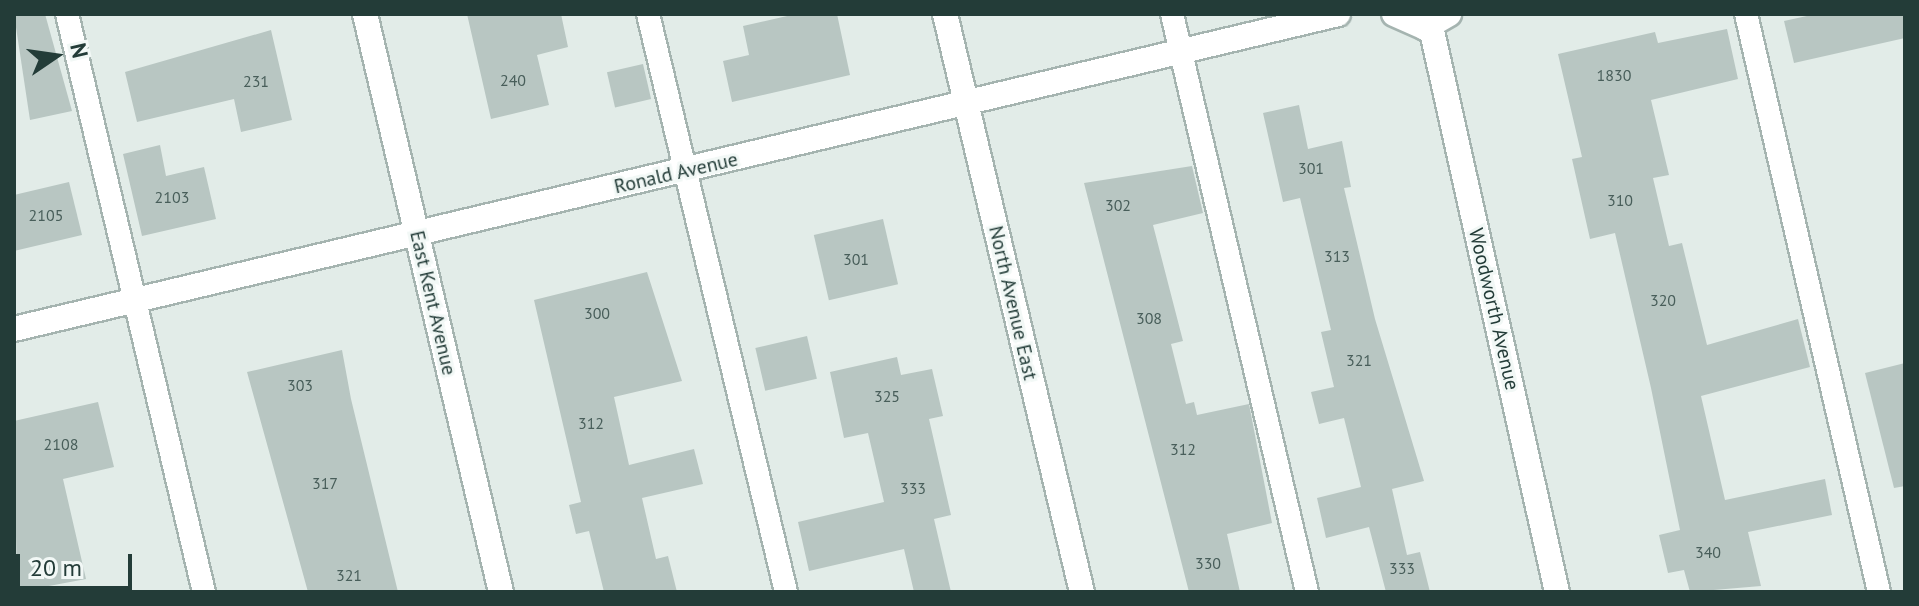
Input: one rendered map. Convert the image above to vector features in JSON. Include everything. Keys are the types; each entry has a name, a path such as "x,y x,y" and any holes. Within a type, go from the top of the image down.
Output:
{"street":[{"name":"East Kent Avenue","path":"365,14 501,592"},
{"name":"North Avenue East","path":"945,14 1082,592"},
{"name":"Ronald Avenue","path":"14,329 1182,55 1338,14"},
{"path":"1394,14 1413,27 1440,20"},
{"name":"Woodworth Avenue","path":"1440,20 1557,592"}],"lane":[{"path":"67,14 204,592"},
{"path":"648,14 786,592"},
{"path":"1172,14 1307,592"},
{"path":"1746,14 1879,592"}],"building":[{"path":"14,14 45,14 72,111 30,120"},
{"path":"467,14 561,14 568,47 537,55 549,105 491,119"},
{"path":"796,14 837,14 850,75 732,102 723,61 749,55 743,26"},
{"path":"1816,14 1905,14 1905,38 1794,63 1784,21"},
{"path":"1727,29 1738,79 1651,100 1669,175 1653,178 1669,246 1682,243 1707,345 1798,319 1810,367 1701,396 1725,500 1825,479 1832,515 1748,532 1761,586 1690,592 1684,570 1668,573 1659,535 1680,530 1651,388 1615,233 1590,239 1572,159 1582,157 1558,54 1655,32 1658,43"},
{"path":"271,30 292,120 241,132 234,99 137,122 125,72"},
{"path":"643,64 651,99 615,107 607,72"},
{"path":"1299,105 1308,149 1342,141 1351,187 1344,188 1375,319 1424,481 1392,489 1407,555 1420,552 1430,592 1386,592 1369,527 1326,538 1317,498 1361,487 1344,418 1319,424 1311,392 1334,387 1321,332 1331,330 1300,198 1283,202 1263,113"},
{"path":"160,145 166,176 204,167 216,219 142,236 123,154"},
{"path":"1192,166 1203,213 1153,225 1183,341 1171,344 1186,404 1194,402 1197,415 1249,404 1272,523 1227,534 1240,592 1189,592 1084,183"},
{"path":"69,182 82,235 14,251 14,195"},
{"path":"883,219 898,284 829,300 814,235"},
{"path":"647,272 682,381 614,397 629,465 694,449 703,484 642,498 656,559 668,556 677,592 604,592 589,531 576,534 569,505 581,502 534,300"},
{"path":"807,336 817,379 765,391 755,348"},
{"path":"342,350 398,592 308,592 247,372"},
{"path":"897,357 901,375 932,369 943,416 929,419 951,515 934,519 951,592 914,592 904,549 809,571 798,522 884,502 868,433 844,438 830,372"},
{"path":"1905,363 1905,486 1894,488 1865,373"},
{"path":"98,402 114,467 63,479 86,579 17,592 14,421"}]}
